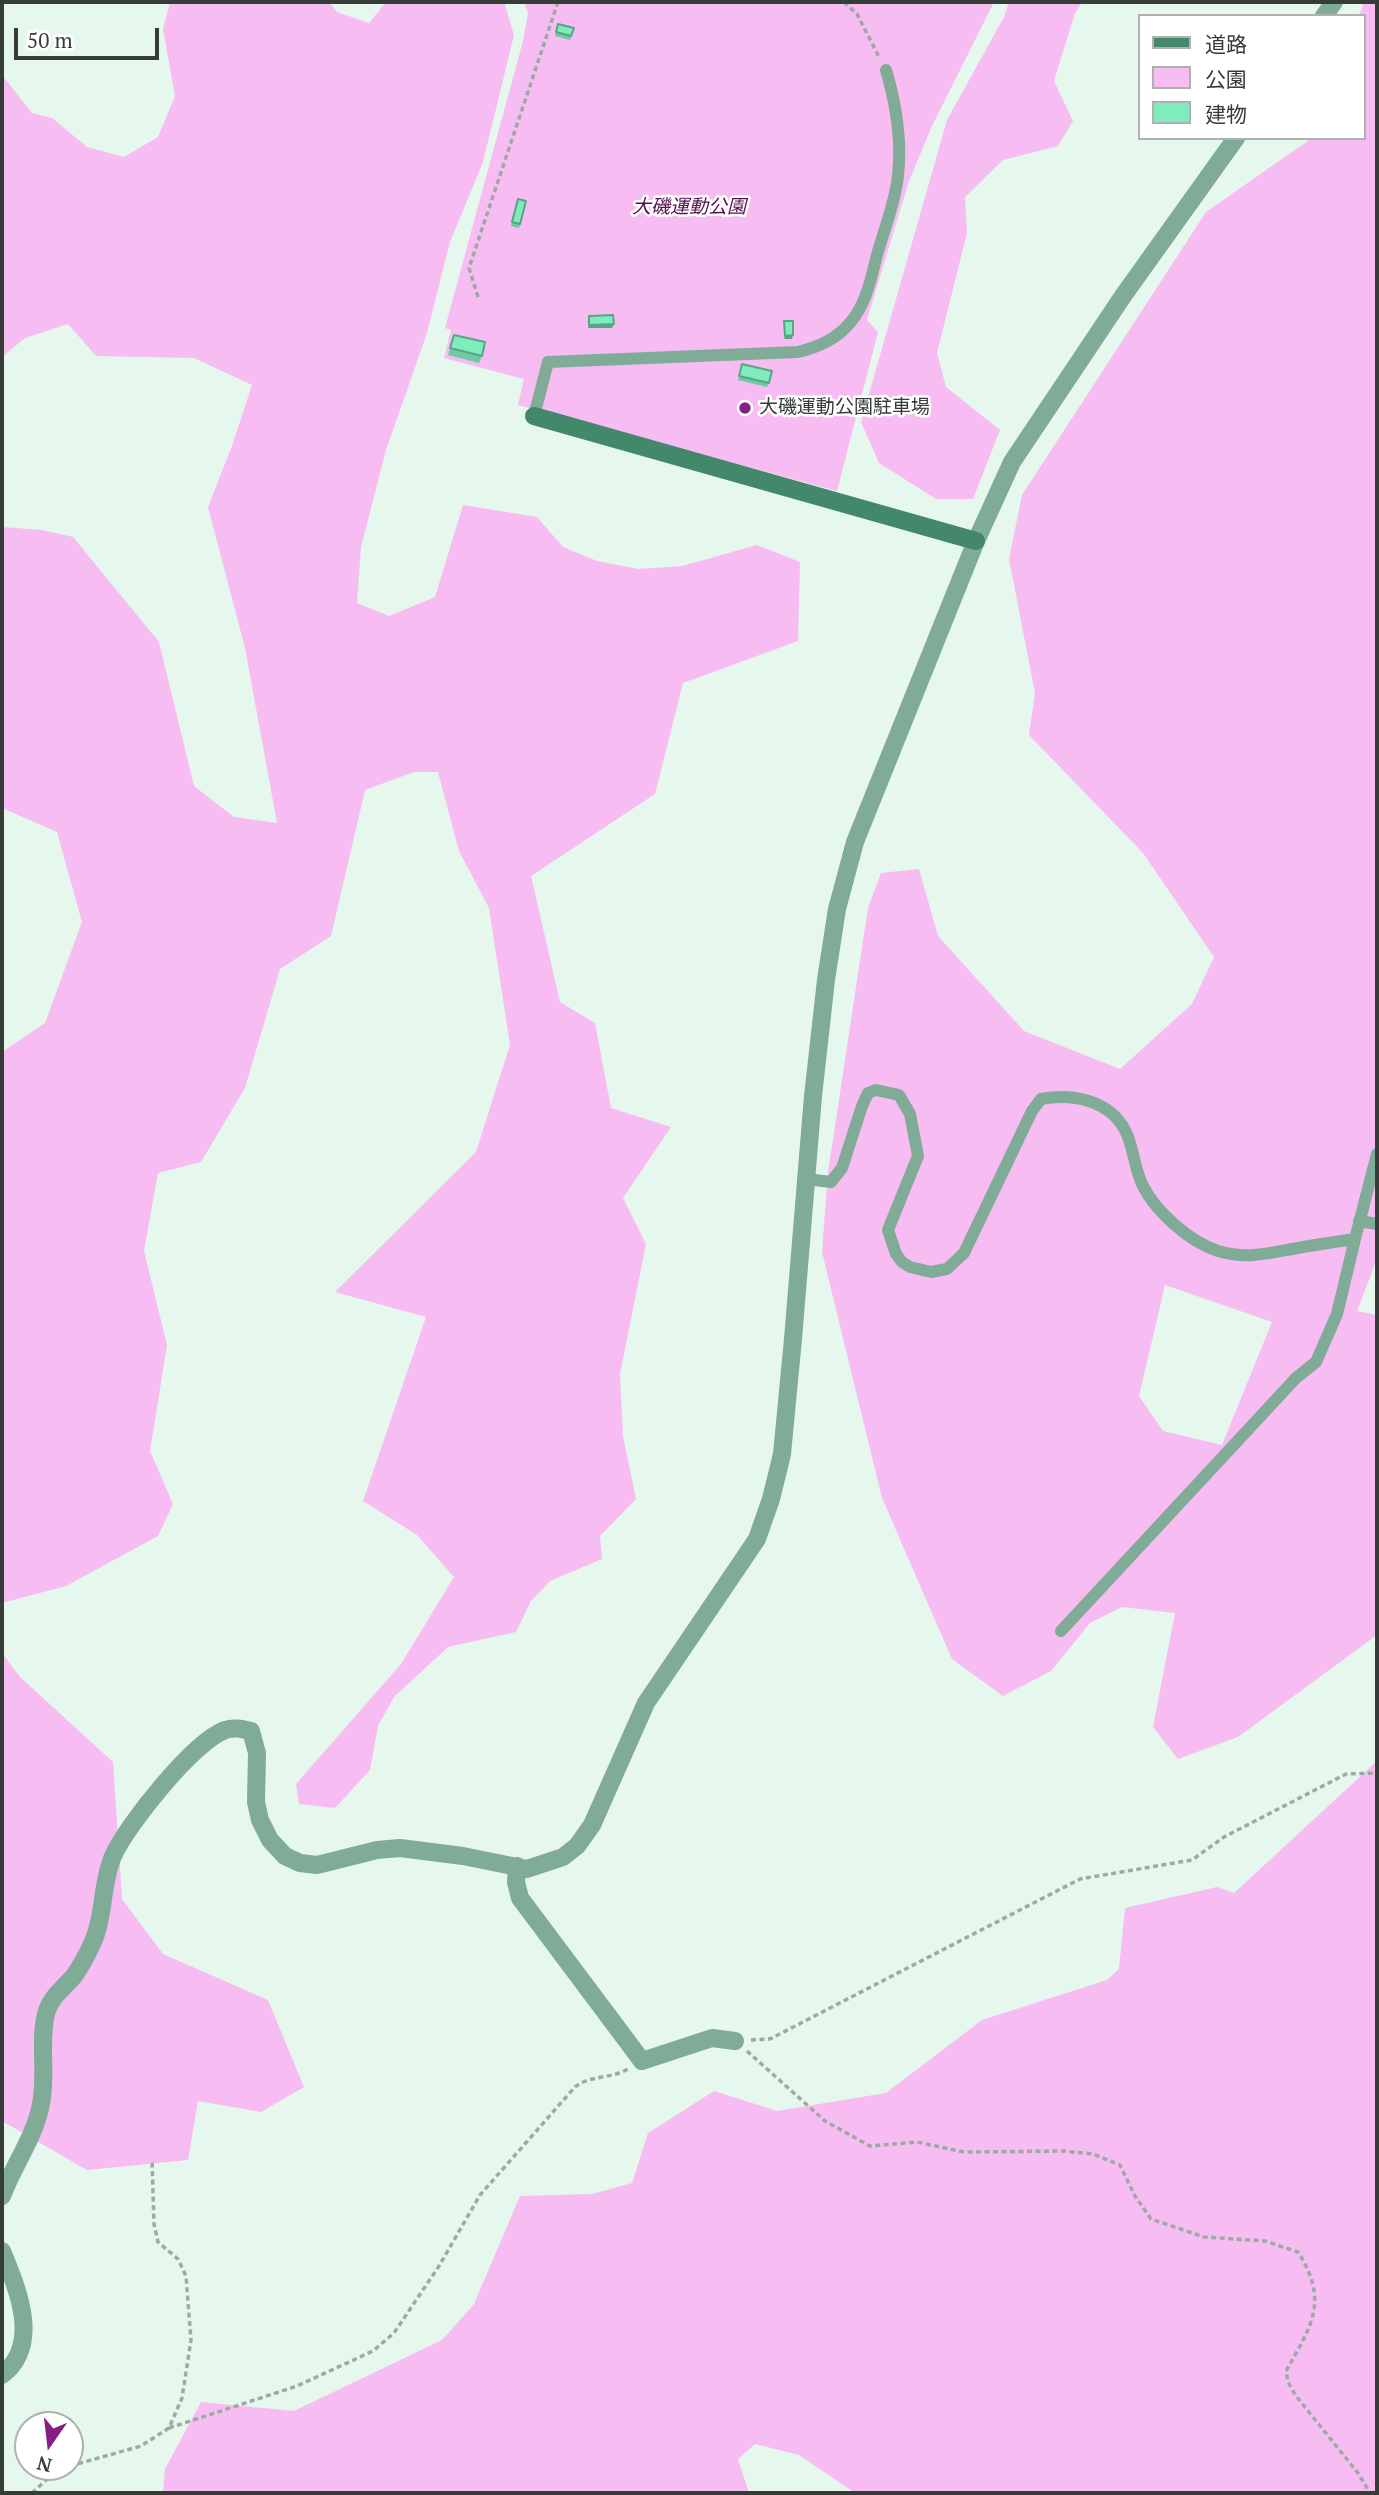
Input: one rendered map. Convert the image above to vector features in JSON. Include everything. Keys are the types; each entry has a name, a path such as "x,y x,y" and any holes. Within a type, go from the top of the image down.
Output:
{"street":[{"path":"2,2196 36,2126 45,2078 43,2036 47,2011 61,1987 72,1979 93,1942 113,1857 150,1801 209,1740 225,1730 240,1728 251,1731 257,1753 256,1802 260,1820 270,1840 285,1856 300,1863 317,1865 377,1850 400,1848 527,1869 563,1857 577,1846 592,1825 646,1703 757,1539 771,1499 782,1454 813,1096 837,909 855,842 976,541 1012,462 1123,296 1235,140"},
{"path":"534,416 976,541"},
{"path":"517,1866 516,1882 520,1898 642,2061 712,2038 735,2040"},
{"path":"2,2251 18,2292 24,2321 22,2343 11,2368 2,2375"}],"lane":[{"path":"534,416 548,362 798,352 833,339 849,324 866,296 898,178 898,124 886,70"},
{"path":"806,1179 831,1181 842,1168 862,1106 869,1093 876,1090 899,1096 910,1114 918,1156 888,1230 892,1246 902,1262 910,1267 931,1272 947,1269 964,1254 1032,1111 1041,1099 1055,1096 1076,1097 1099,1106 1116,1117 1126,1132 1143,1186 1157,1209 1180,1230 1217,1251 1267,1256 1290,1249 1355,1239"},
{"path":"1061,1631 1296,1378 1316,1362 1337,1314 1377,1154"},
{"path":"1359,1221 1377,1224"}],"path":[{"path":"478,297 469,268 558,2"},
{"path":"844,2 857,14 886,70"},
{"path":"735,2040 770,2039 1080,1879 1192,1860 1224,1837 1346,1774 1377,1773"},
{"path":"735,2040 825,2121 870,2146 917,2143 964,2152 1035,2150 1093,2154 1120,2165 1135,2196 1151,2219 1204,2237 1265,2241 1298,2252 1312,2276 1316,2301 1312,2319 1286,2371 1288,2382 1296,2396 1358,2473 1370,2493"},
{"path":"84,2463 141,2446 169,2428 297,2386 373,2351 394,2333 408,2314 480,2195 575,2087 584,2080 619,2074 642,2061"},
{"path":"152,2159 154,2224 158,2242 178,2259 186,2276 191,2340 181,2399 169,2428"},
{"path":"32,2493 45,2481"}],"green space":[{"path":"170,2 329,2 337,12 369,23 386,2 504,2 514,35 483,162 450,242 427,333 386,450 361,547 357,603 389,616 435,597 463,505 537,517 563,547 597,561 638,569 682,566 757,545 800,562 798,641 683,683 655,794 531,876 560,1002 595,1023 611,1108 671,1127 623,1198 646,1244 620,1374 623,1436 636,1499 600,1536 602,1559 550,1581 531,1601 516,1632 448,1647 394,1697 378,1726 370,1770 335,1808 299,1804 296,1784 401,1664 454,1577 417,1535 363,1501 426,1317 335,1292 476,1152 510,1045 489,908 459,851 438,772 414,772 365,790 331,936 280,969 245,1088 201,1162 158,1173 144,1251 167,1345 150,1451 173,1504 158,1536 66,1586 2,1603 2,1052 45,1023 82,922 57,832 2,808 2,527 42,530 73,537 159,642 194,786 234,817 277,823 245,648 208,507 252,385 194,358 96,356 68,324 25,338 2,357 2,75 32,113 52,118 87,147 124,157 158,137 175,96 163,29"},
{"name":"大磯運動公園","path":"524,2 994,2 932,126 909,181 867,320 878,332 837,491 518,405 524,379 444,358 451,330 445,328 523,41 528,13"},
{"path":"1009,2 1082,2 1075,13 1054,81 1073,121 1058,146 1003,160 965,197 967,233 937,353 946,387 1000,430 973,499 936,499 879,463 861,422 947,120 1004,17"},
{"path":"1364,2 1377,2 1377,1259 1357,1311 1377,1315 1377,1635 1238,1737 1178,1759 1153,1727 1175,1613 1122,1607 1090,1623 1051,1671 1003,1696 952,1659 882,1498 822,1252 828,1172 868,908 881,873 919,869 938,936 1024,1031 1120,1069 1192,1004 1214,957 1143,853 1029,735 1035,693 1009,559 1022,495 1206,212 1309,140 1365,140 1365,14 1360,14","holes":["1165,1285 1272,1322 1222,1445 1163,1431 1139,1396"]},
{"path":"2,1653 20,1677 113,1762 122,1899 163,1954 268,2000 304,2087 261,2112 198,2101 188,2160 87,2170 2,2121"},
{"path":"1377,1761 1377,2493 855,2493 799,2455 755,2444 738,2459 749,2493 163,2493 165,2469 201,2402 294,2411 442,2340 474,2304 520,2196 592,2194 632,2183 648,2133 714,2091 777,2111 886,2093 982,2020 1107,1980 1119,1969 1125,1908 1217,1887 1234,1893"}],"building":[{"path":"558,24 574,28 571,36 556,32"},
{"path":"518,199 526,201 520,224 512,222"},
{"path":"613,315 614,324 589,325 589,316"},
{"path":"784,321 793,321 793,335 785,336"},
{"path":"454,335 485,342 482,356 450,348"},
{"path":"742,364 772,371 769,383 739,376"}],"place":[{"name":"大磯運動公園駐車場","path":"745,408"}]}
